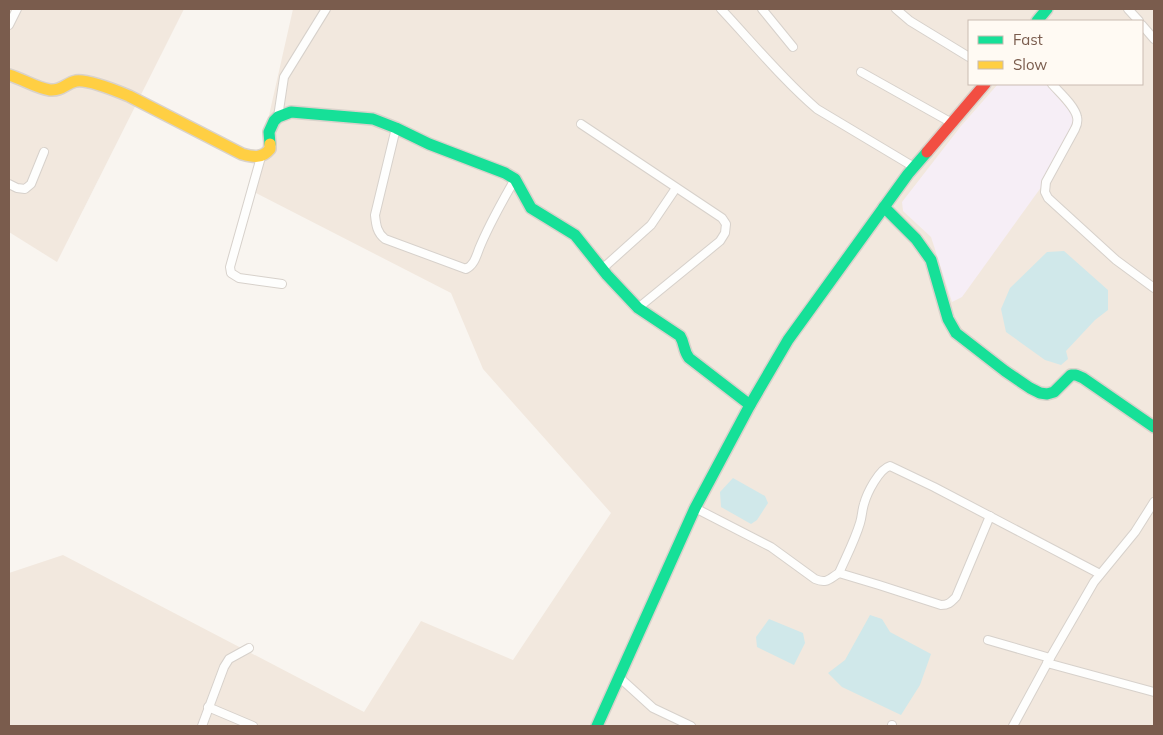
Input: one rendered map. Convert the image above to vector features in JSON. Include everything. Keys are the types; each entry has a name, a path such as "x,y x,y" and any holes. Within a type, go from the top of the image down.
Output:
{"street":[{"path":"9,24 16,9"},
{"path":"278,117 284,76 326,9"},
{"path":"721,9 817,109 914,167"},
{"path":"762,9 793,47"},
{"path":"896,9 910,21 968,56"},
{"path":"1038,20 1047,9"},
{"path":"1128,9 1138,20"},
{"path":"1143,25 1154,39"},
{"path":"860,72 952,123"},
{"path":"9,75 49,90 57,91 64,89 77,81 119,92 249,156 261,156 267,153 270,149 270,127 278,117 291,112 373,119 429,144 505,173 515,179 531,208 575,235 590,255 638,308 680,336 683,341 684,351 689,358 750,404"},
{"path":"597,726 695,508 750,404 788,340 914,167 983,85"},
{"path":"1053,85 1073,108 1077,115 1077,122 1076,129 1046,182 1045,192 1048,198 1106,251 1154,288"},
{"path":"581,124 722,218 726,224 725,233 720,241 638,308"},
{"path":"396,128 375,216 377,229 380,236 385,240 466,269 471,267 493,217 515,179"},
{"path":"9,184 25,189 31,184 44,152"},
{"path":"261,156 230,267 231,273 239,278 282,284"},
{"path":"602,268 651,225 676,188"},
{"path":"884,207 921,245 931,260 948,319 956,333 963,339 1021,382 1042,394 1055,391 1071,376 1076,375 1154,427"},
{"path":"695,508 771,547 815,579 827,582 839,573 861,522 863,506 881,471 890,466 1100,574"},
{"path":"1013,726 1100,574 1135,532 1154,502"},
{"path":"839,573 941,605 947,605 956,597 990,516"},
{"path":"988,640 1049,661 1154,692"},
{"path":"202,726 224,667 229,659 249,648"},
{"path":"620,678 653,708 691,726"},
{"path":"208,707 253,726"}],"shaded area":[{"path":"9,9 184,9 57,262 9,232"},
{"path":"293,9 1154,9 1154,726 9,726 9,573 63,555 364,712 421,621 513,660 611,513 483,369 451,293 252,191"},
{"path":"997,85 1047,85 1074,116 1075,123 1042,186 962,297 952,302 931,237 903,211 902,202 961,126"}],"water":[{"path":"1064,251 1108,290 1108,310 1095,320 1066,351 1068,359 1061,365 1045,360 1006,332 1001,309 1010,288 1047,252"},
{"path":"733,478 765,496 768,503 757,520 751,524 721,507 720,492"},
{"path":"870,615 882,619 890,632 931,654 920,685 901,715 842,687 828,673 845,660"},
{"path":"769,619 803,633 805,643 794,665 757,647 756,637"}],"traffic: fast":[{"path":"1038,20 1047,9"},
{"path":"270,144 269,132 274,121 278,117 291,112 373,119 429,144 505,173 515,179 531,208 575,235 607,275 638,308 680,336 689,358 750,405"},
{"path":"597,726 695,508 750,405 788,340 908,174 927,152"},
{"path":"884,207 916,239 931,260 948,319 956,333 1005,371 1040,393 1054,392 1071,375 1076,375 1154,427"}],"traffic: slow":[{"path":"9,75 50,90 58,89 76,81 102,86 129,96 242,154 261,156 270,149 270,144"}],"traffic: jam":[{"path":"927,152 984,85"}]}
